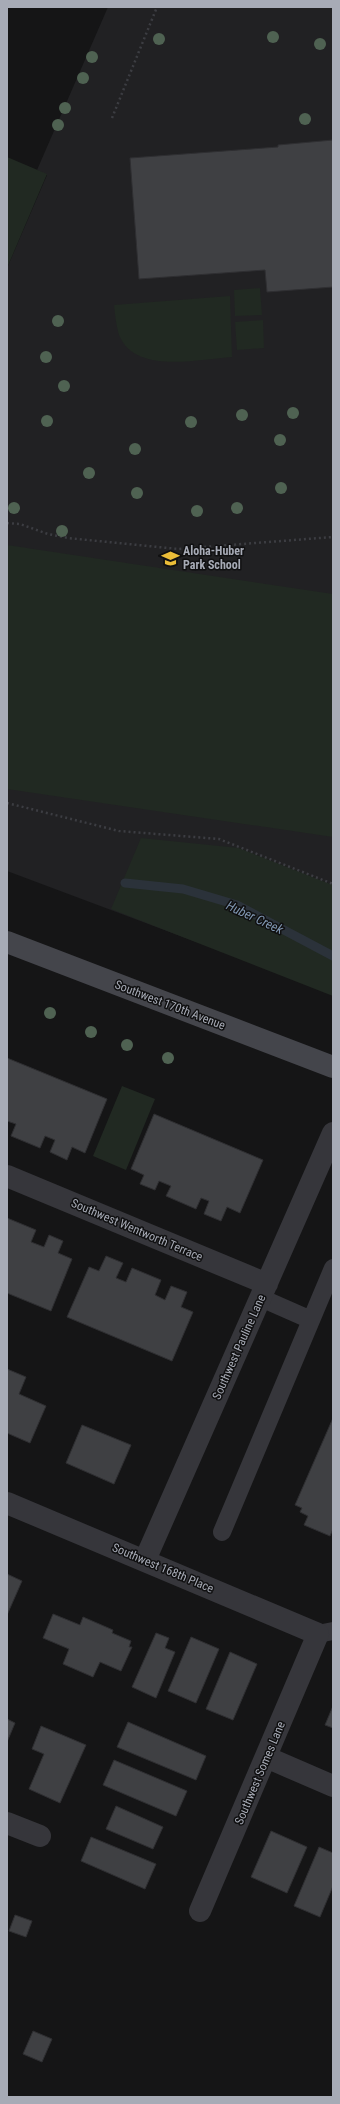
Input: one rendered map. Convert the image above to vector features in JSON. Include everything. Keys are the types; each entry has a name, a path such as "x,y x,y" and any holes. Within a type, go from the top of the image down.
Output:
{"main road":[{"name":"Southwest 170th Avenue","path":"7,942 333,1067"}],"street":[{"name":"Southwest Pauline Lane","path":"145,1560 333,1133"},
{"name":"Southwest Wentworth Terrace","path":"7,1176 264,1291"},
{"name":"Southwest 168th Place","path":"7,1503 326,1633"},
{"name":"Southwest Somes Lane","path":"200,1911 266,1757 326,1633"},
{"path":"266,1757 333,1786"},
{"path":"7,1823 40,1836"}],"lane":[{"path":"222,1532 333,1268"},
{"path":"264,1291 311,1320"}],"path":[{"path":"112,118 157,7"},
{"path":"7,523 20,524 48,534 68,538 178,549 333,537"},
{"path":"7,803 119,831 219,839 333,884"}],"shaded area":[{"name":"Aloha-Huber Park School","path":"108,7 333,7 333,885 239,848 199,943 7,871 7,268 47,175 37,170"},
{"path":"7,157 47,174 7,268"},
{"path":"260,288 262,315 235,316 234,290"},
{"path":"230,296 232,357 169,362 153,360 139,356 127,348 119,335 114,305"},
{"path":"263,320 264,348 237,350 235,322"},
{"path":"7,545 333,594 333,837 7,789"},
{"path":"141,838 239,848 333,885 333,996 111,909"},
{"path":"122,1086 155,1099 126,1170 93,1156"}],"building":[{"path":"333,140 333,287 267,292 265,270 139,279 130,158 278,147 278,145"},
{"path":"7,1058 107,1099 85,1153 72,1147 67,1160 50,1152 55,1140 45,1136 40,1148 11,1136 16,1124 7,1121"},
{"path":"154,1114 263,1160 240,1213 227,1207 221,1221 204,1214 209,1201 201,1198 196,1209 166,1196 171,1186 159,1181 155,1190 140,1184 144,1175 131,1169"},
{"path":"7,1218 36,1230 31,1242 44,1247 49,1235 63,1241 58,1253 72,1259 51,1311 7,1293"},
{"path":"106,1256 123,1263 116,1278 126,1282 132,1268 161,1280 155,1295 165,1300 171,1286 187,1292 181,1307 193,1312 172,1361 67,1317 89,1267 99,1271"},
{"path":"7,1369 26,1377 19,1394 46,1406 30,1443 7,1433"},
{"path":"333,1418 333,1529 330,1536 304,1525 308,1516 300,1512 302,1508 295,1505"},
{"path":"82,1425 131,1445 114,1484 66,1463"},
{"path":"7,1574 22,1581 7,1615"},
{"path":"53,1614 80,1625 83,1617 113,1630 112,1633 131,1641 129,1647 132,1647 121,1671 100,1662 93,1677 63,1664 69,1649 43,1638"},
{"path":"156,1633 169,1638 165,1648 175,1652 156,1698 132,1687"},
{"path":"191,1637 219,1649 196,1703 168,1691"},
{"path":"230,1652 257,1664 233,1720 206,1709"},
{"path":"333,1706 333,1728 325,1725"},
{"path":"7,1719 15,1723 7,1742"},
{"path":"128,1722 206,1756 196,1780 117,1747"},
{"path":"41,1726 86,1745 60,1803 29,1789 44,1754 32,1749"},
{"path":"114,1760 187,1791 176,1816 103,1785"},
{"path":"116,1806 163,1827 153,1849 106,1829"},
{"path":"271,1831 307,1847 287,1893 251,1877"},
{"path":"91,1837 156,1864 145,1889 81,1861"},
{"path":"319,1847 333,1853 333,1886 320,1917 294,1906"},
{"path":"15,1915 32,1921 26,1937 9,1931"},
{"path":"33,2031 52,2039 42,2062 23,2054"}],"waterway":[{"name":"Huber Creek","path":"125,883 183,889 237,905 333,956"}],"place":[{"name":"Aloha-Huber Park School","path":"170,558"}]}
